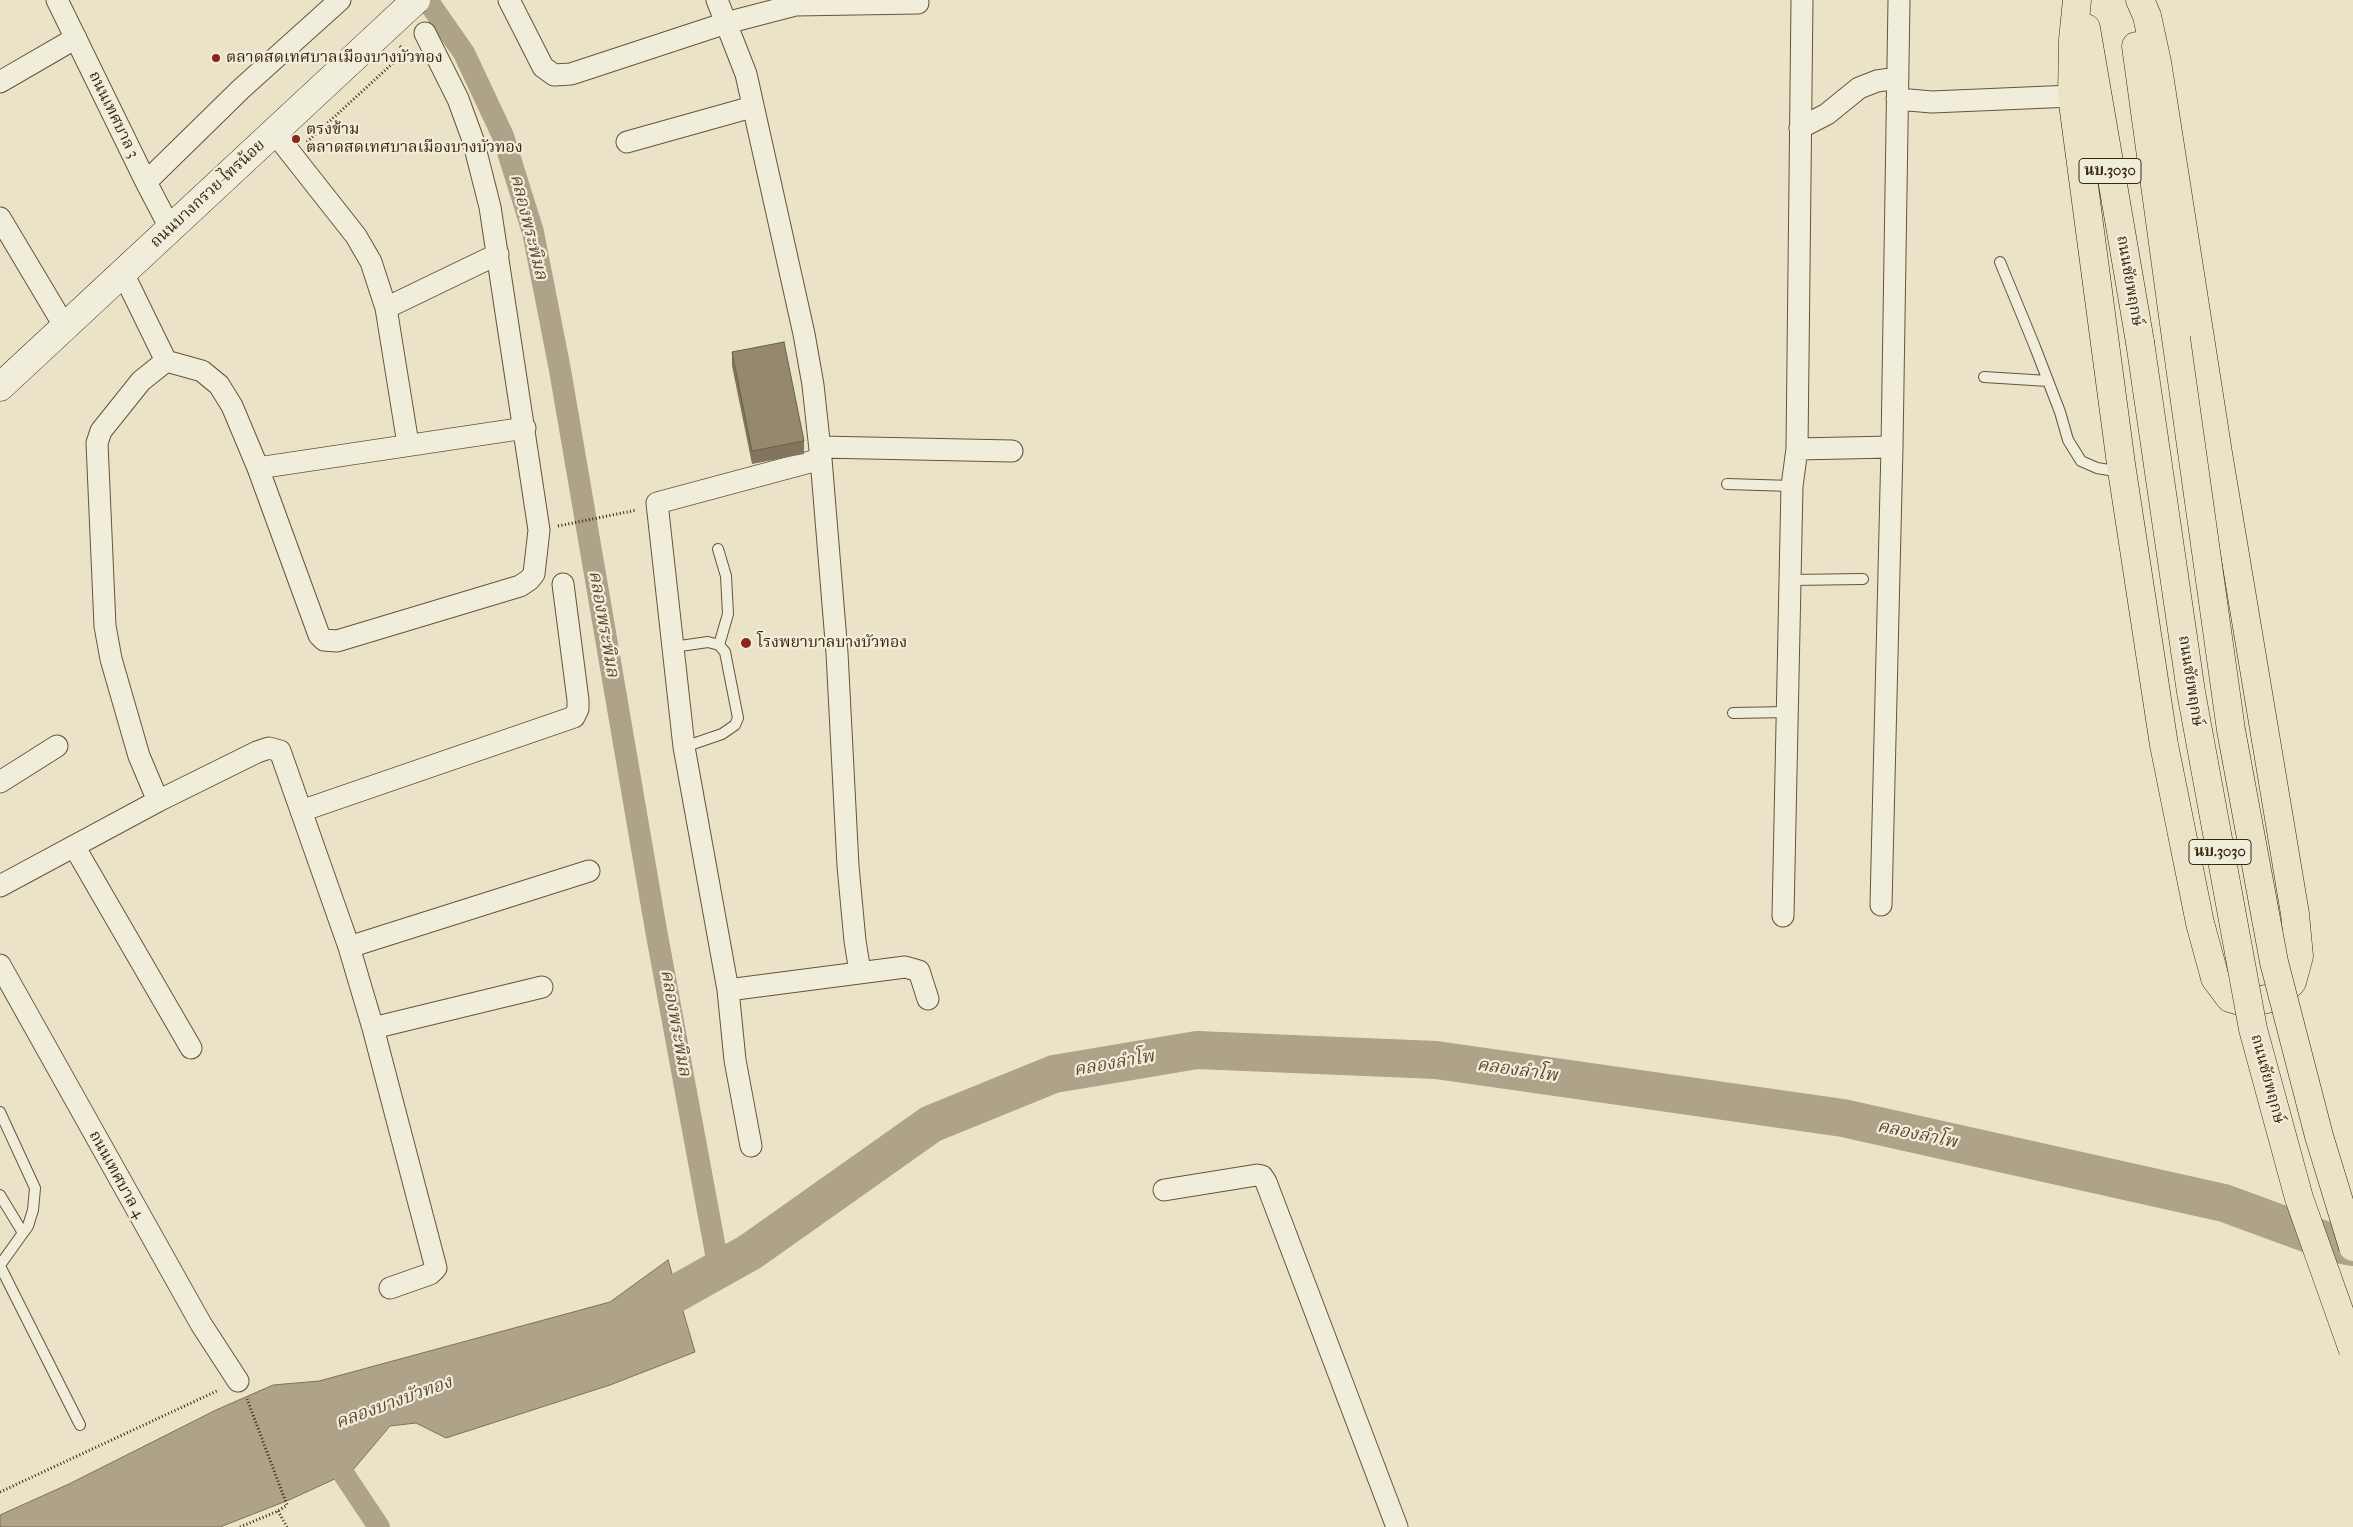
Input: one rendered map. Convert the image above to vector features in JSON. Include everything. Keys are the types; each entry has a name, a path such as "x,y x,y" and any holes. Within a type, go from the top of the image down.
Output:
{"main road":[{"name":"ถนนบางกรวย-ไทรน้อย","path":"2,380 65,327 416,0"},
{"path":"2078,0 2073,40 2072,96 2122,472 2164,745 2200,923 2215,978 2230,998 2248,1003 2276,998 2292,982 2299,956 2295,914 2218,453 2157,62 2147,16 2140,0"},
{"name":"ถนนชัยพฤกษ์","path":"2082,0 2095,87 2140,342 2191,692 2254,1029 2299,1198 2353,1350"},
{"name":"ถนนชัยพฤกษ์","path":"2130,0 2231,730 2274,962 2319,1136 2353,1246"}],"street":[{"name":"ถนนเทศบาล 3","path":"57,0 170,228"},
{"path":"146,182 241,89 340,0"},
{"path":"509,0 543,67 554,75 571,74 726,23 795,5 918,3"},
{"path":"717,0 746,74 804,334 821,453 843,739 848,866 860,972"},
{"path":"1783,916 1792,486 1797,449 1802,0"},
{"path":"1881,905 1892,448 1899,0"},
{"path":"122,273 166,361 202,371 219,385 232,406 258,468 319,635 324,640 337,641 520,586 529,580 534,574 538,530 525,428 490,207 474,140 458,99 425,33"},
{"path":"0,82 76,38"},
{"path":"1800,128 1827,114 1859,88 1877,81 1898,78"},
{"path":"1897,99 1932,102 2072,96"},
{"path":"628,142 752,107"},
{"path":"274,132 356,236 371,262 386,308 408,444"},
{"path":"0,218 65,327"},
{"path":"386,308 498,254"},
{"path":"158,801 140,756 111,659 105,626 97,443 101,431 141,381 166,361"},
{"path":"258,468 408,444 525,428"},
{"path":"1797,449 1892,448"},
{"path":"751,1146 736,1060 728,990 684,747 657,503 821,453 1012,451"},
{"path":"301,811 574,717 578,708 578,700 562,584"},
{"path":"0,782 57,746"},
{"path":"0,886 158,801 264,749 269,748 282,754 349,947 373,1028 436,1268 430,1274 390,1288"},
{"path":"74,846 190,1048"},
{"path":"349,947 589,871"},
{"name":"ถนนเทศบาล 4","path":"0,965 187,1300 240,1383"},
{"path":"728,990 895,967 915,968 919,971 928,999"},
{"path":"373,1028 542,987"},
{"path":"1164,1190 1257,1175 1262,1176 1266,1182 1397,1527"}],"lane":[{"path":"2000,262 2048,381 2068,440 2081,461 2096,468 2122,472"},
{"path":"1984,378 2048,381"},
{"path":"1727,484 1792,486"},
{"path":"718,549 726,576 728,614 719,645"},
{"path":"1791,580 1863,579"},
{"path":"673,647 708,642 719,645 725,652 738,718 734,725 722,734 684,747"},
{"path":"1733,713 1788,712"},
{"path":"0,1112 35,1188 33,1210 28,1226 0,1265 80,1425"},
{"path":"0,1195 23,1233"}],"path":[{"path":"552,528 629,513"},
{"path":"0,1492 240,1383 287,1505 278,1511 240,1527"},
{"path":"278,1511 287,1527"}],"water":[{"name":"คลองบางบัวทอง","path":"668,1260 695,1352 610,1385 446,1438 416,1423 390,1426 352,1471 289,1500 220,1527 0,1527 0,1515 69,1484 216,1410 273,1385 319,1381 610,1302"}],"building":[{"path":"784,342 804,441 752,451 732,352"}],"waterway":[{"name":"คลองพระพิมล","path":"427,0 464,53 503,136 533,232 560,370 656,930 719,1270"},
{"name":"คลองลำโพ","path":"632,1318 750,1252 931,1124 1054,1074 1197,1050 1436,1060 1843,1118 2224,1203 2333,1243 2353,1247"},
{"path":"327,1449 379,1527"}],"place":[{"name":"ตลาดสดเทศบาลเมืองบางบัวทอง","path":"216,58"},
{"name":"ตรงข้าม ตลาดสดเทศบาลเมืองบางบัวทอง","path":"296,139"},
{"name":"โรงพยาบาลบางบัวทอง","path":"746,643"}]}
